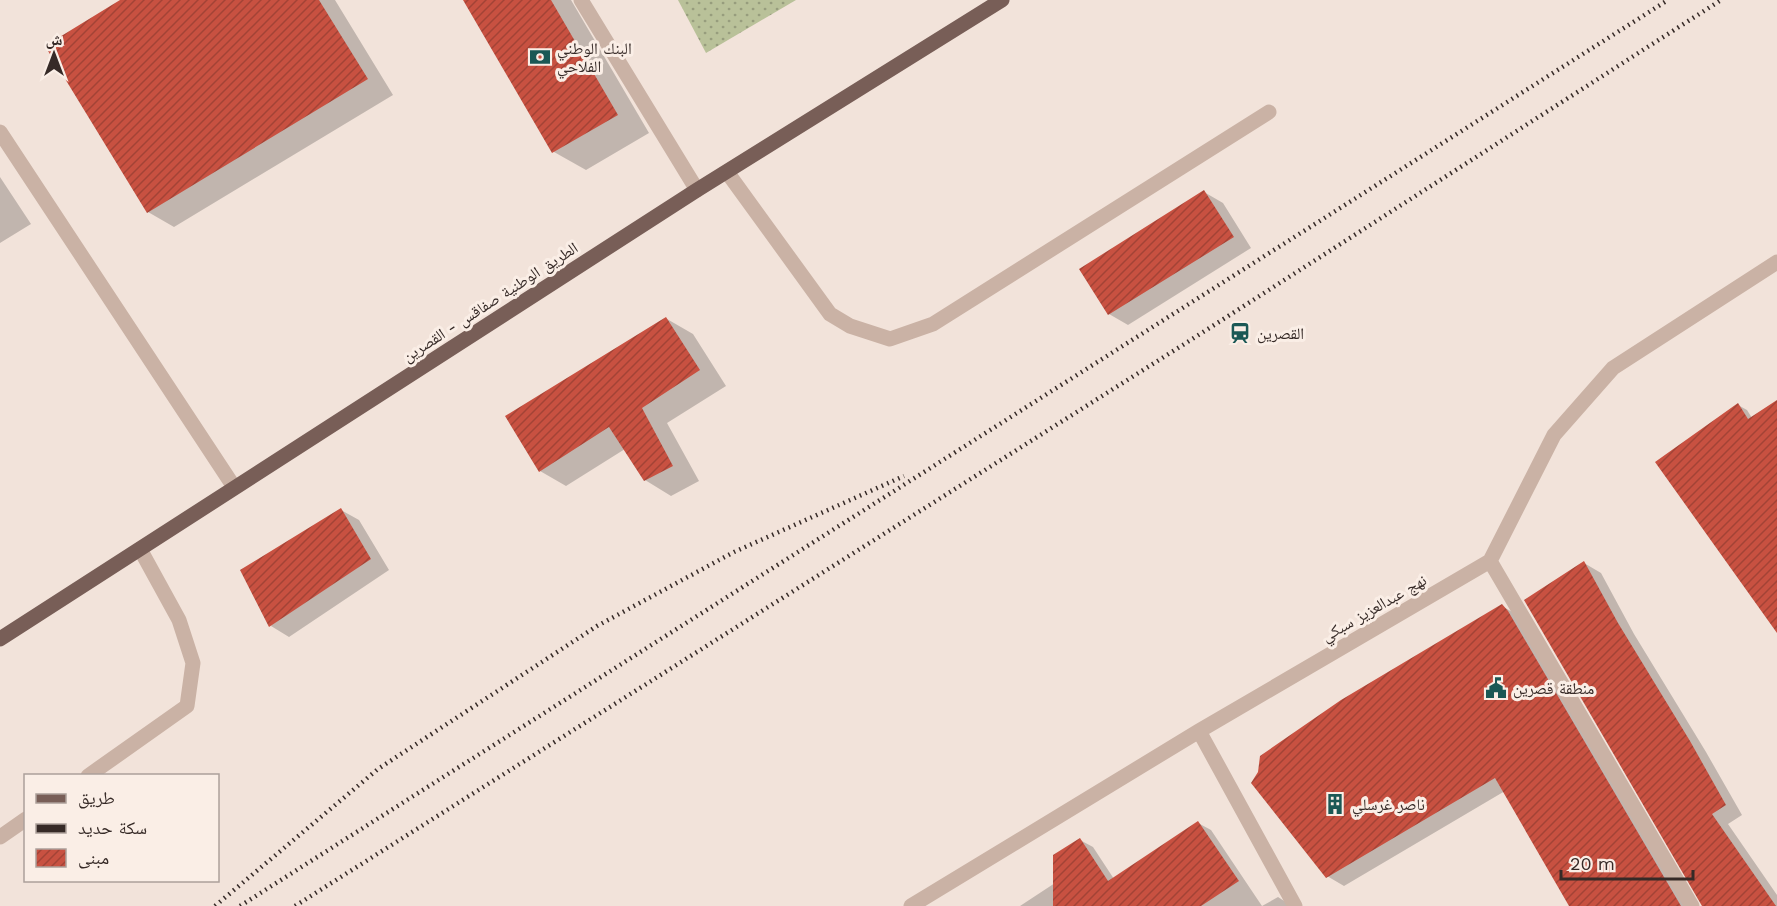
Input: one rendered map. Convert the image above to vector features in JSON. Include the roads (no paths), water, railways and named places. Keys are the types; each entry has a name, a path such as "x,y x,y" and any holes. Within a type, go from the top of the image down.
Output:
{"main road":[{"name":"الطريق الوطنية صفاقس - القصرين","path":"0,639 697,190 1002,0"}],"street":[{"path":"582,0 697,190"},
{"path":"727,172 830,314 850,326 890,339 933,324 1269,112"},
{"path":"0,132 234,487"},
{"path":"1692,906 1490,561 1554,435 1613,368 1777,262"},
{"path":"91,774 187,706 193,663 180,620 140,549"},
{"name":"نهج عبدالعزيز سبكي","path":"912,906 1199,730 1490,561"},
{"path":"1199,730 1295,906"},
{"path":"0,837 24,820"}],"railway":[{"path":"240,906 1668,0"},
{"path":"295,906 1197,336 1721,0"},
{"path":"215,906 378,769 597,626 734,552 904,476"}],"place":[{"name":"البنك الوطني الفلاحي","path":"540,57"},
{"name":"القصرين","path":"1240,333"},
{"name":"منطقة قصرين","path":"1496,688"},
{"name":"ناصر غرسلي","path":"1335,804"}]}
